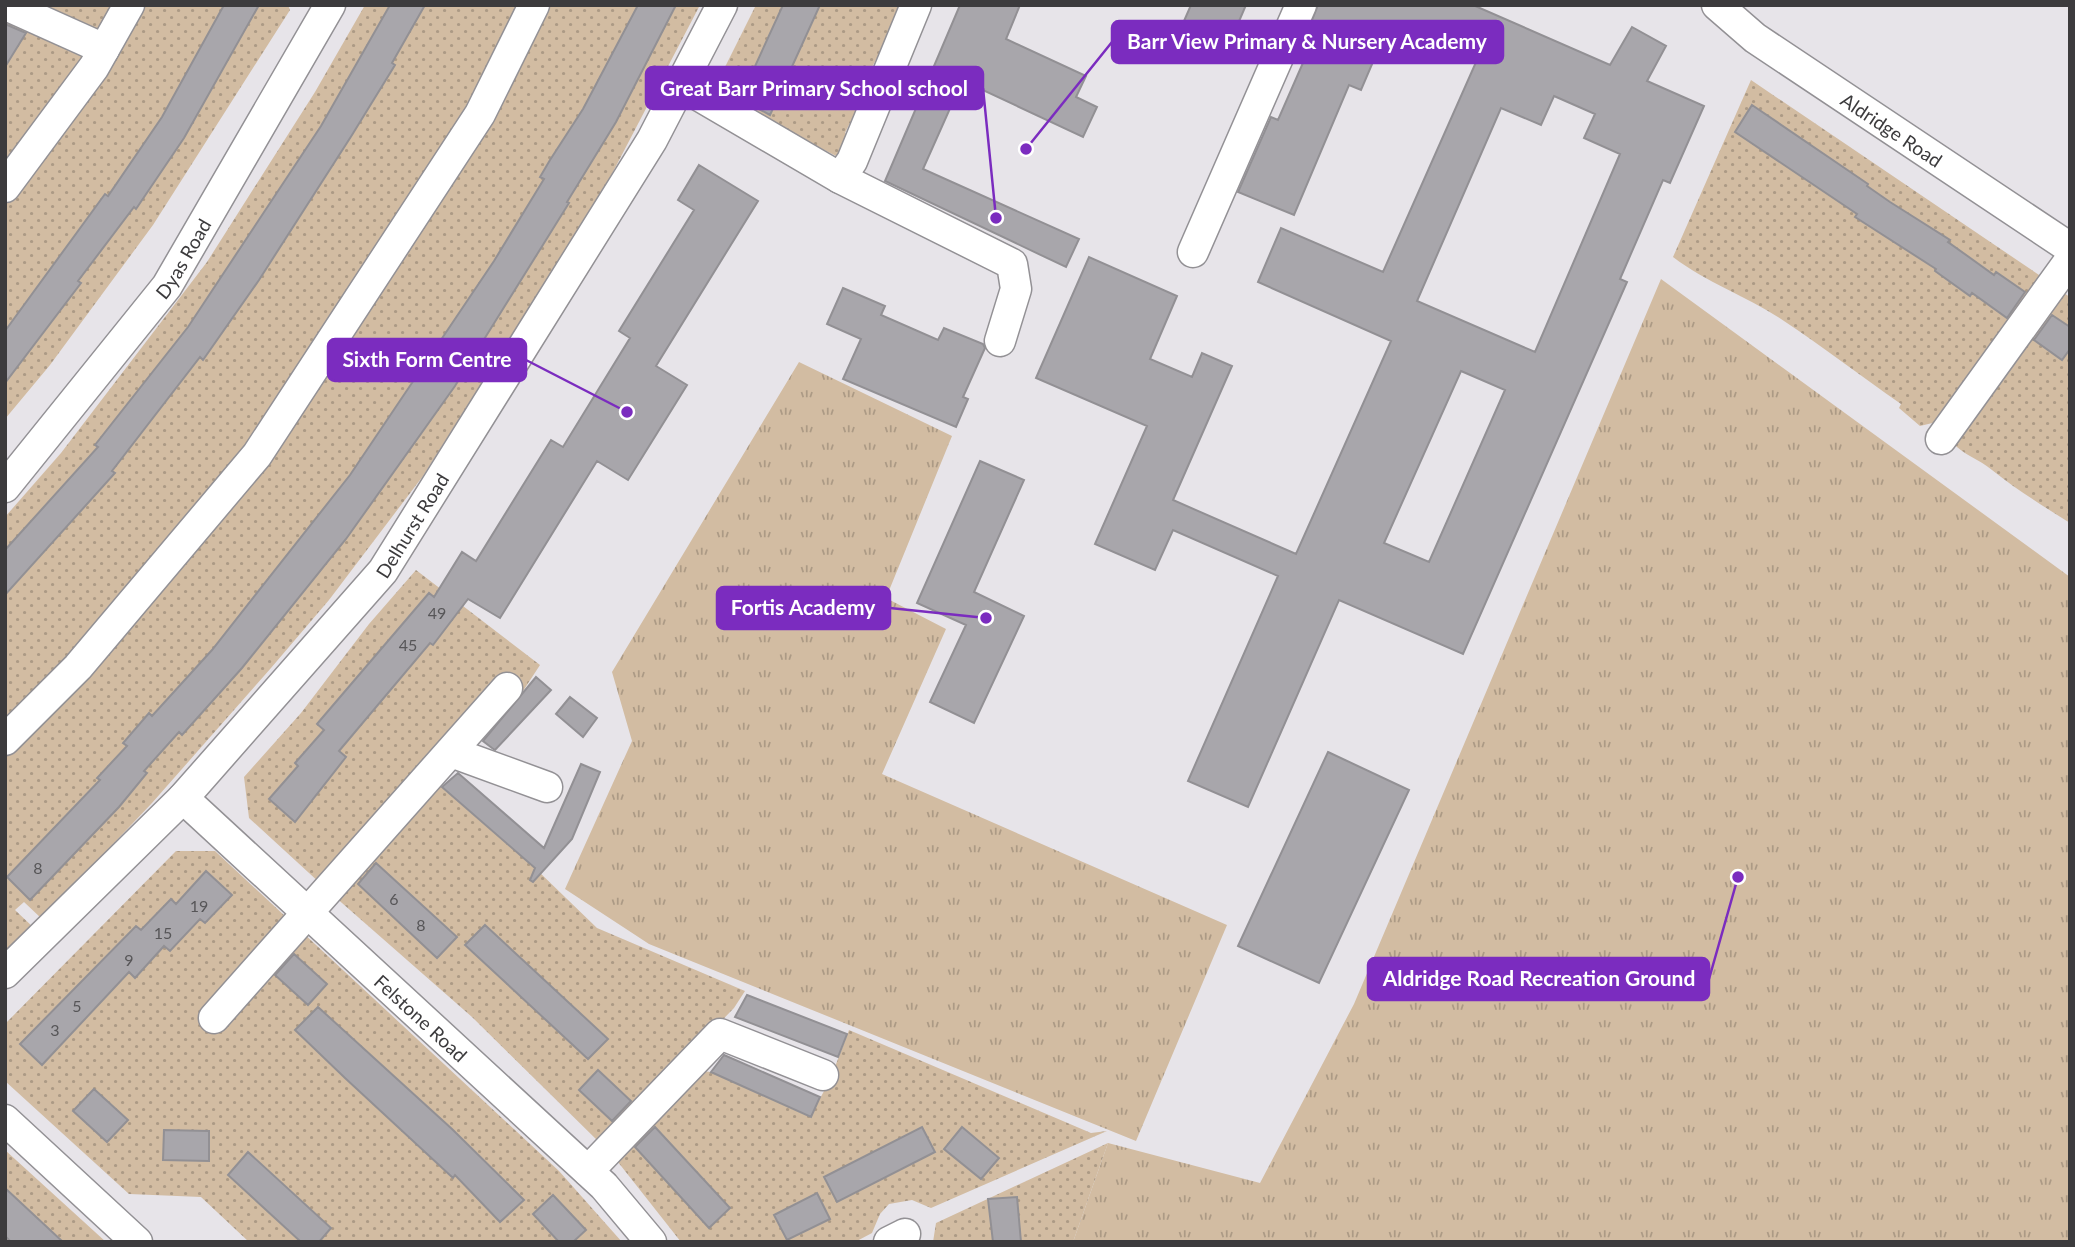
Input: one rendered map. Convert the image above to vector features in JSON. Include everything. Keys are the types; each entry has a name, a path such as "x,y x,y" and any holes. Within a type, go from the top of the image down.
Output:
{"street":[{"path":"6,5 104,48"},
{"path":"5,187 104,48 129,5"},
{"name":"Dyas Road","path":"5,487 167,286 330,5"},
{"path":"5,740 78,667 257,455 480,114 534,5"},
{"name":"Delhurst Road","path":"5,973 183,798 383,571 645,151 722,5"},
{"path":"840,178 852,161 916,5"},
{"path":"1193,252 1301,5"},
{"name":"Aldridge Road","path":"1717,5 1755,38 2070,248"},
{"path":"681,85 840,178 1012,264 1016,289 1000,341"},
{"path":"1941,439 2070,260"},
{"path":"214,1018 507,688"},
{"path":"451,752 547,787"},
{"name":"Felstone Road","path":"183,798 588,1171 651,1242"},
{"path":"588,1171 720,1034 824,1075"},
{"path":"5,1120 137,1242"}],"green space":[{"path":"32,5 120,5 105,33 87,25 83,29"},
{"path":"142,5 288,5 290,10 153,225 50,365 5,419 5,202"},
{"path":"365,5 519,5 458,127 357,282 328,318 228,474 223,471 78,647 5,721 5,517 61,453 207,262 315,92"},
{"path":"543,5 700,5 603,191 423,476 329,600 152,803 42,919 24,902 15,910 34,928 5,956 5,753 146,595"},
{"path":"756,5 905,5 872,67 876,70 845,133 855,140 844,160 712,93"},
{"path":"5,14 87,53 5,166"},
{"path":"1751,80 2045,279 1949,419 1920,426 1899,408 1901,404 1796,329 1673,257"},
{"path":"1661,279 2070,577 2070,1242 1073,1242 1108,1143 1260,1183 1354,1004"},
{"path":"2056,288 2070,297 2070,523 1952,442"},
{"path":"799,362 952,436 886,598 946,629 882,774 1227,925 1136,1141 649,944 565,889 632,741 612,672"},
{"path":"416,570 540,665 523,691 504,675 321,884 249,818 244,777 301,713 369,624"},
{"path":"438,784 536,869 597,928 745,991 734,1008 601,1144 472,1017 334,896"},
{"path":"176,851 215,851 559,1171 622,1242 249,1242 201,1197 129,1194 5,1081 5,1024"},
{"path":"849,1030 1091,1133 1107,1131 931,1208 912,1200 889,1204 880,1214 872,1233 855,1242 681,1242 614,1157 694,1070 711,1072 810,1117 830,1080"},
{"path":"1108,1143 1073,1242 933,1242 936,1223"},
{"path":"5,1150 106,1242 5,1242"}],"building":[{"path":"224,5 259,5 184,138 136,209 134,207 78,281 81,283 5,383 5,331 105,194 108,196 162,117"},
{"path":"390,5 425,5 392,63 395,65 259,280 203,360 200,357 112,471 115,473 5,595 5,550 98,447 95,445 188,327 321,126"},
{"path":"638,5 676,5 616,122 455,386 346,539 242,668 182,735 179,732 144,771 147,773 119,807 30,900 7,877 100,780 97,778 127,746 123,743 149,713 152,716 212,650 350,475 494,261 544,179 540,177 583,109"},
{"path":"783,5 820,5 770,115 740,99"},
{"path":"960,5 1020,5 1006,39 1086,76 1076,97 1097,107 1083,137 968,83 966,88 960,86 923,169 1079,239 1066,267 885,181"},
{"path":"1191,5 1246,5 1231,40 1184,21"},
{"path":"1318,5 1473,5 1610,65 1632,27 1666,46 1647,81 1704,106 1670,183 1663,180 1620,279 1627,282 1463,654 1339,600 1248,807 1188,781 1278,576 1173,530 1155,570 1095,544 1147,426 1036,378 1089,257 1177,296 1150,359 1192,377 1202,353 1232,366 1173,500 1296,554 1391,341 1258,282 1281,228 1383,272 1477,60 1390,22 1361,90 1349,85 1294,215 1238,192 1271,117 1278,120 1306,56 1299,53","holes":["1554,96 1595,114 1584,138 1620,154 1535,352 1417,301 1501,108 1541,125","1461,371 1505,390 1429,562 1384,543"]},
{"path":"5,24 26,33 5,67"},
{"path":"1752,105 1890,202 1950,240 1948,242 1994,275 1996,272 2025,292 2007,318 1972,293 1970,296 1935,271 1936,269 1855,217 1857,214 1735,132"},
{"path":"699,165 758,201 656,366 687,385 628,480 597,461 500,618 468,599 433,645 430,643 339,751 346,757 295,822 269,799 298,766 295,763 324,730 317,724 429,593 434,597 462,552 476,561 551,440 563,447 630,338 619,331 694,210 678,200"},
{"path":"843,288 885,306 881,315 938,340 944,328 983,344 985,348 963,397 968,399 956,427 843,379 861,339 827,324"},
{"path":"2052,315 2070,327 2070,349 2062,360 2034,340"},
{"path":"980,461 1024,480 974,592 1024,616 974,723 930,702 966,625 917,603"},
{"path":"536,677 551,690 495,750 483,741"},
{"path":"570,697 597,718 583,737 556,714"},
{"path":"1328,752 1409,790 1319,983 1238,946"},
{"path":"581,764 600,772 572,839 533,882 530,880 535,868 442,787 458,773 544,848"},
{"path":"376,863 457,937 437,958 358,884"},
{"path":"206,871 232,895 205,923 200,919 170,951 164,946 135,978 129,972 42,1065 20,1044 136,926 141,930 171,899 176,904"},
{"path":"485,925 608,1039 588,1059 465,945"},
{"path":"294,954 327,984 308,1005 275,975"},
{"path":"747,995 847,1034 838,1057 735,1017"},
{"path":"318,1007 452,1129 524,1200 500,1222 455,1175 453,1178 345,1078 295,1030"},
{"path":"724,1055 820,1097 811,1117 711,1072"},
{"path":"598,1070 631,1101 612,1121 579,1090"},
{"path":"94,1089 128,1120 107,1142 73,1111"},
{"path":"655,1127 730,1208 709,1228 635,1147"},
{"path":"922,1127 935,1152 837,1202 824,1177"},
{"path":"962,1127 999,1158 981,1179 944,1149"},
{"path":"164,1130 209,1131 209,1161 163,1160"},
{"path":"248,1152 331,1228 319,1242 301,1242 228,1175"},
{"path":"5,1188 63,1242 11,1242 5,1236"},
{"path":"817,1193 830,1219 787,1240 774,1215"},
{"path":"553,1195 586,1230 573,1242 559,1242 533,1214"},
{"path":"1017,1197 1021,1242 993,1242 988,1199"}],"place":[{"name":"Barr View Primary & Nursery Academy","path":"1026,149"},
{"name":"Great Barr Primary School school","path":"996,218"},
{"name":"Sixth Form Centre","path":"627,412"},
{"name":"Fortis Academy","path":"986,618"},
{"name":"Aldridge Road Recreation Ground","path":"1738,877"}]}
